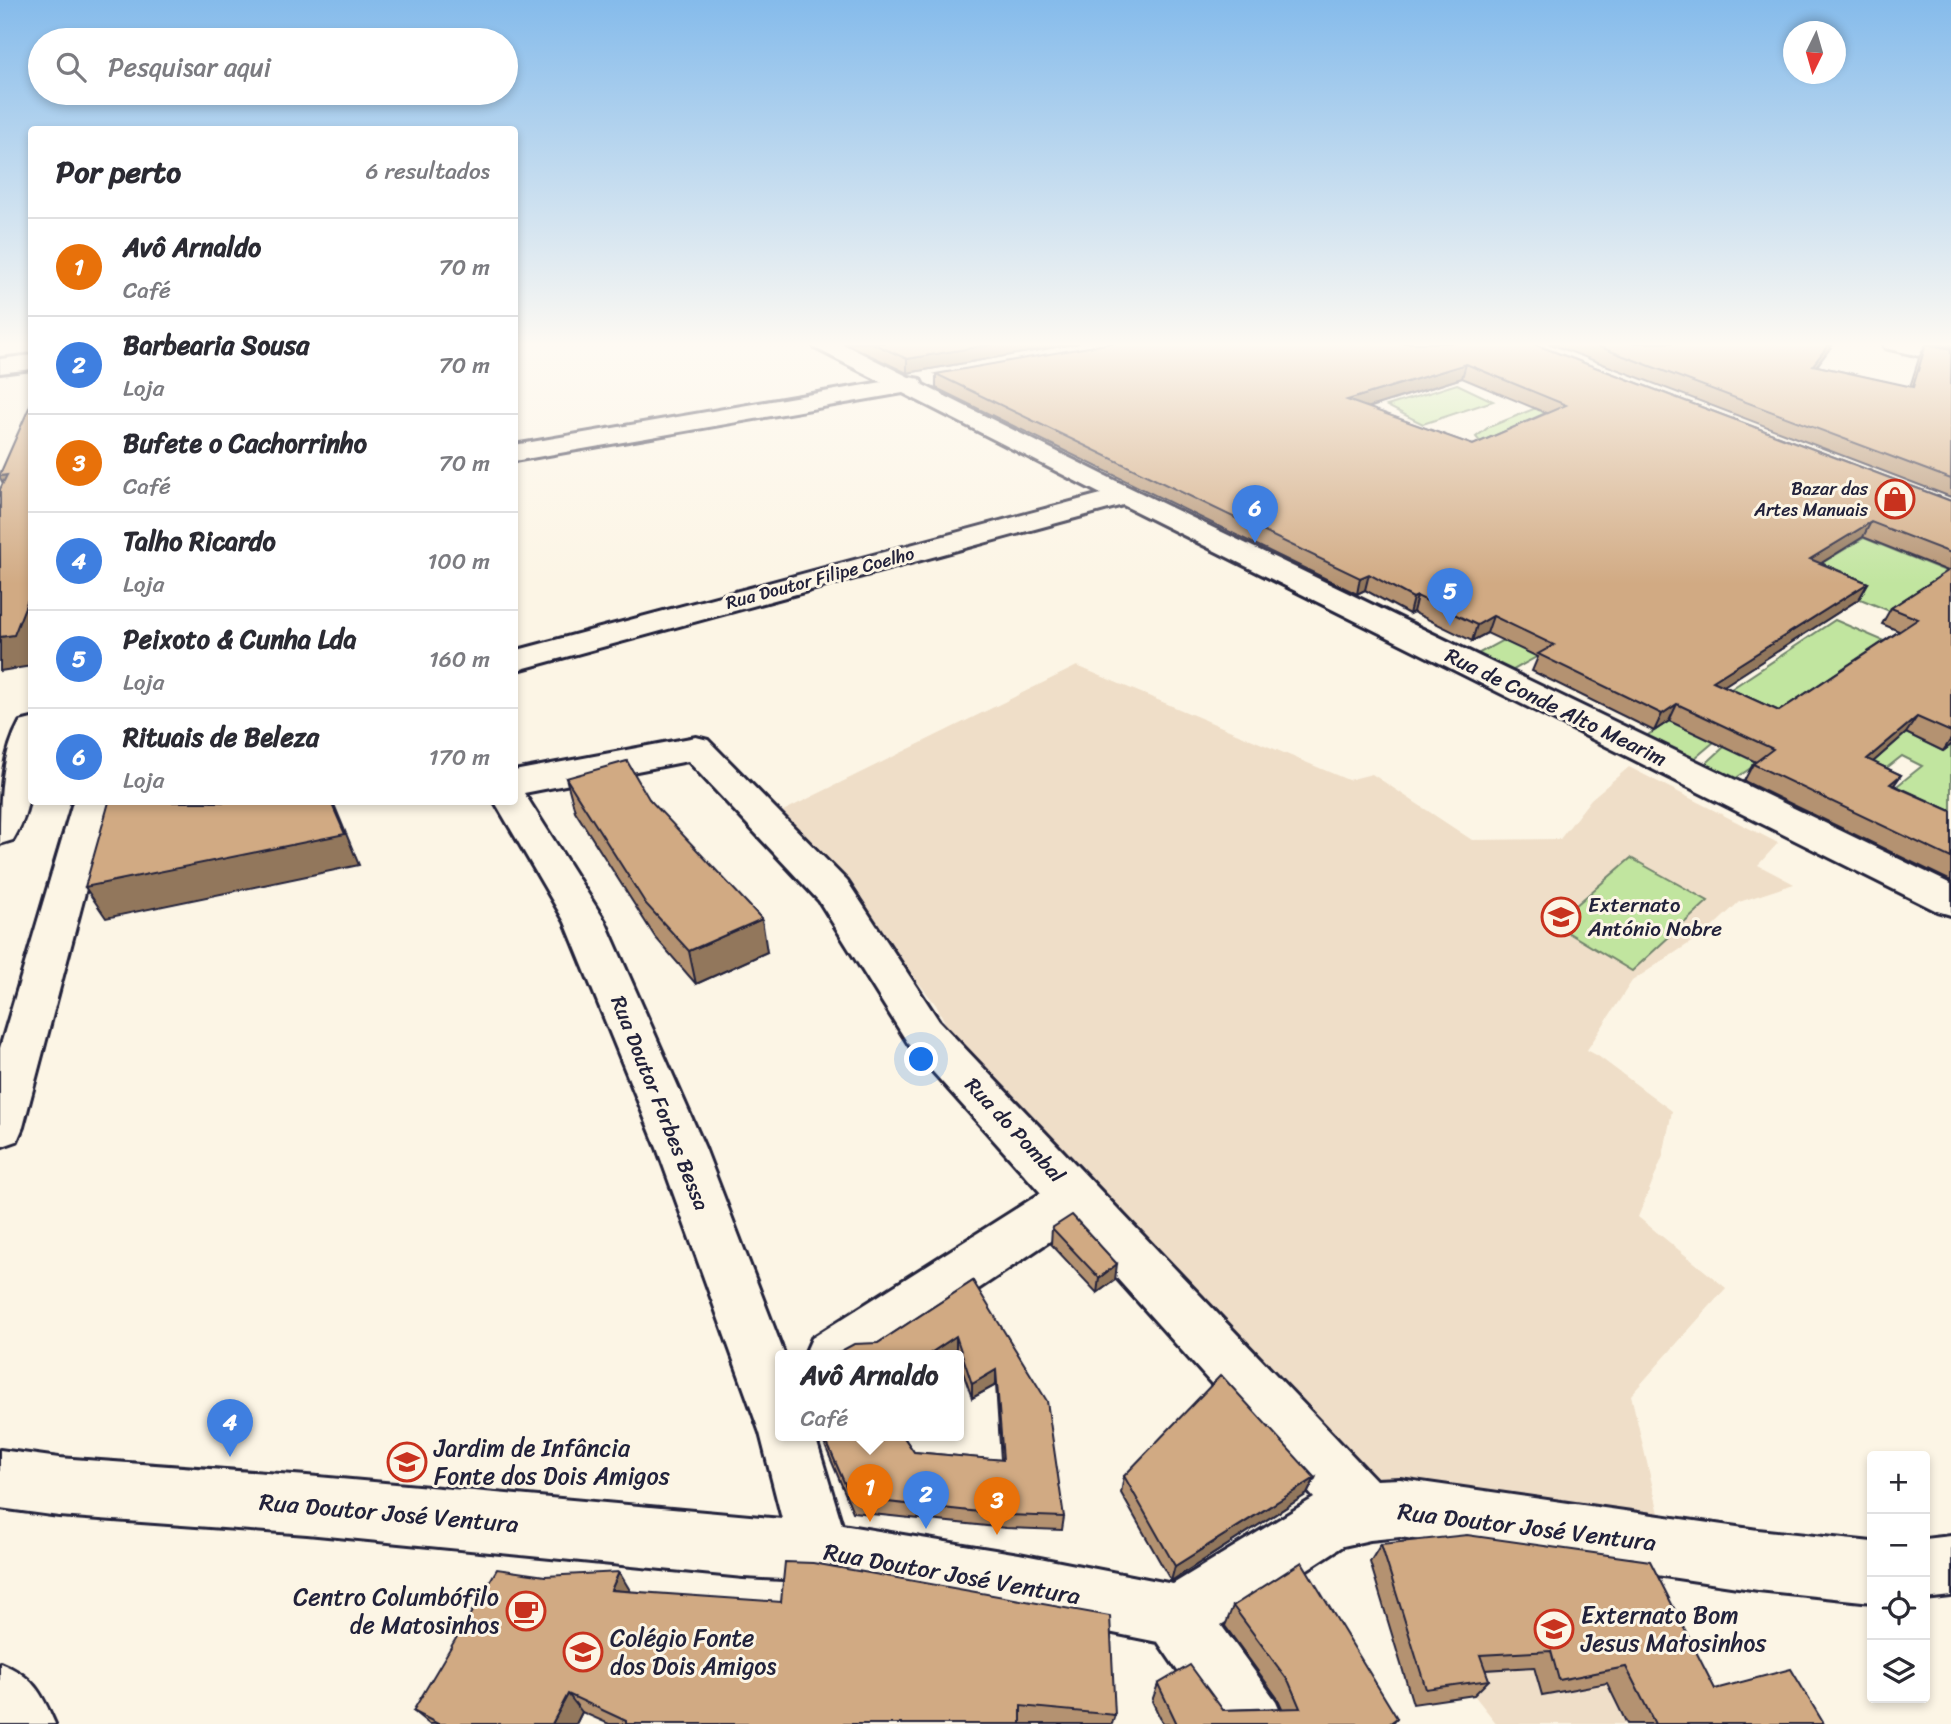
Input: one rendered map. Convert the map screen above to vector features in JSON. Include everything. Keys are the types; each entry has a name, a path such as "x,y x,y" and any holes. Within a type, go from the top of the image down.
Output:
{"street":[{"path":"518,452 686,423"},
{"name":"Rua de Conde Alto Mearim","path":"980,423 1951,901"},
{"name":"Rua Doutor Filipe Coelho","path":"518,660 1126,496"},
{"name":"Rua do Pombal","path":"518,782 696,748 833,891 924,1033 1364,1510"},
{"path":"0,831 23,788 28,756"},
{"path":"0,1127 90,805"},
{"name":"Rua Doutor Forbes Bessa","path":"515,805 585,921 681,1149 775,1396"},
{"path":"840,1350 1077,1196"},
{"name":"Rua Doutor Forbes Bessa","path":"790,1441 819,1551"},
{"name":"Rua Doutor José Ventura","path":"0,1479 48,1486 307,1505 819,1551 1019,1584 1176,1615 1211,1597 1322,1525 1339,1516 1364,1510 1400,1508 1758,1560 1867,1571"},
{"path":"1930,1568 1951,1566"},
{"path":"1176,1615 1253,1724"},
{"path":"0,1695 22,1724"}],"shaded area":[{"path":"1077,666 1348,780 1372,774 1472,840 1560,839 1591,799 1629,767 1778,843 1758,865 1794,884 1739,902 1708,931 1632,981 1587,1050 1672,1111 1663,1156 1638,1217 1726,1288 1631,1395 1661,1522 1364,1490 960,1052 936,1005 783,811"},
{"path":"1428,1556 1693,1704 1812,1724 1497,1724 1474,1695"}],"green space":[{"path":"1498,423 1528,423 1482,444 1476,437"},
{"path":"1864,538 1948,572 1897,614 1802,575"},
{"path":"1835,620 1893,645 1786,717 1728,691"},
{"path":"1503,640 1538,656 1506,674 1472,657"},
{"path":"1696,704 1714,742 1689,763 1640,740"},
{"path":"1906,733 1943,751 1951,744 1951,834 1905,812 1871,852 1835,835 1922,766 1902,756 1884,770 1771,754 1729,783 1700,769 1724,747"},
{"path":"1631,858 1708,901 1632,971 1554,924"}],"building":[{"path":"22,423 28,423 28,599 14,635 0,637 0,489 7,475 0,474"},
{"path":"1039,423 1413,423 1473,445 1523,423 1745,423 1951,501 1951,553 1871,522 1810,559 1868,583 1713,681 1779,711 1918,619 1891,608 1951,569 1951,732 1917,717 1867,759 1901,775 1890,784 1951,811 1951,858 1753,764 1773,749 1677,704 1662,714 1538,654 1554,645 1493,616 1477,625 1417,596 1413,598 1369,574 1360,578"},
{"path":"1803,423 1951,423 1951,479"},
{"path":"627,761 649,799 762,919 689,951 646,904 566,778"},
{"path":"108,805 332,805 345,834 85,887"},
{"path":"1072,1215 1117,1264 1099,1278 1052,1228"},
{"path":"973,1281 1047,1401 1064,1517 1007,1515 851,1498 826,1441 906,1441 914,1452 1003,1460 996,1370 972,1384 964,1360 964,1350 961,1350 956,1336 935,1350 843,1350 854,1344 878,1343"},
{"path":"1221,1375 1315,1478 1175,1566 1124,1476"},
{"name":"Externato Bom Jesus Matosinhos","path":"1467,1535 1650,1561 1715,1689 1791,1669 1824,1724 1655,1724 1626,1667 1559,1680 1551,1651 1480,1655 1489,1680 1426,1689 1381,1544"},
{"path":"785,1562 813,1563 1110,1616 1115,1715 1021,1706 1021,1724 626,1724 626,1721 568,1694 552,1724 438,1724 413,1711 497,1569 545,1576 619,1572 611,1590 781,1602"},
{"path":"1302,1562 1397,1718 1389,1724 1177,1724 1158,1684 1190,1665 1223,1710 1300,1708 1289,1682 1233,1606"}],"place":[{"name":"Bazar das Artes Manuais","path":"1895,499"},
{"name":"Rituais de Beleza","path":"1255,543"},
{"name":"Peixoto & Cunha Lda","path":"1450,626"},
{"name":"Externato António Nobre","path":"1561,917"},
{"name":"Talho Ricardo","path":"230,1457"},
{"name":"Jardim de Infância Fonte dos Dois Amigos","path":"407,1462"},
{"name":"Avô Arnaldo","path":"870,1522"},
{"name":"Barbearia Sousa","path":"926,1529"},
{"name":"Bufete o Cachorrinho","path":"997,1535"},
{"name":"Centro Columbófilo de Matosinhos","path":"526,1611"},
{"name":"Externato Bom Jesus Matosinhos","path":"1554,1629"},
{"name":"Colégio Fonte dos Dois Amigos","path":"583,1652"}]}
